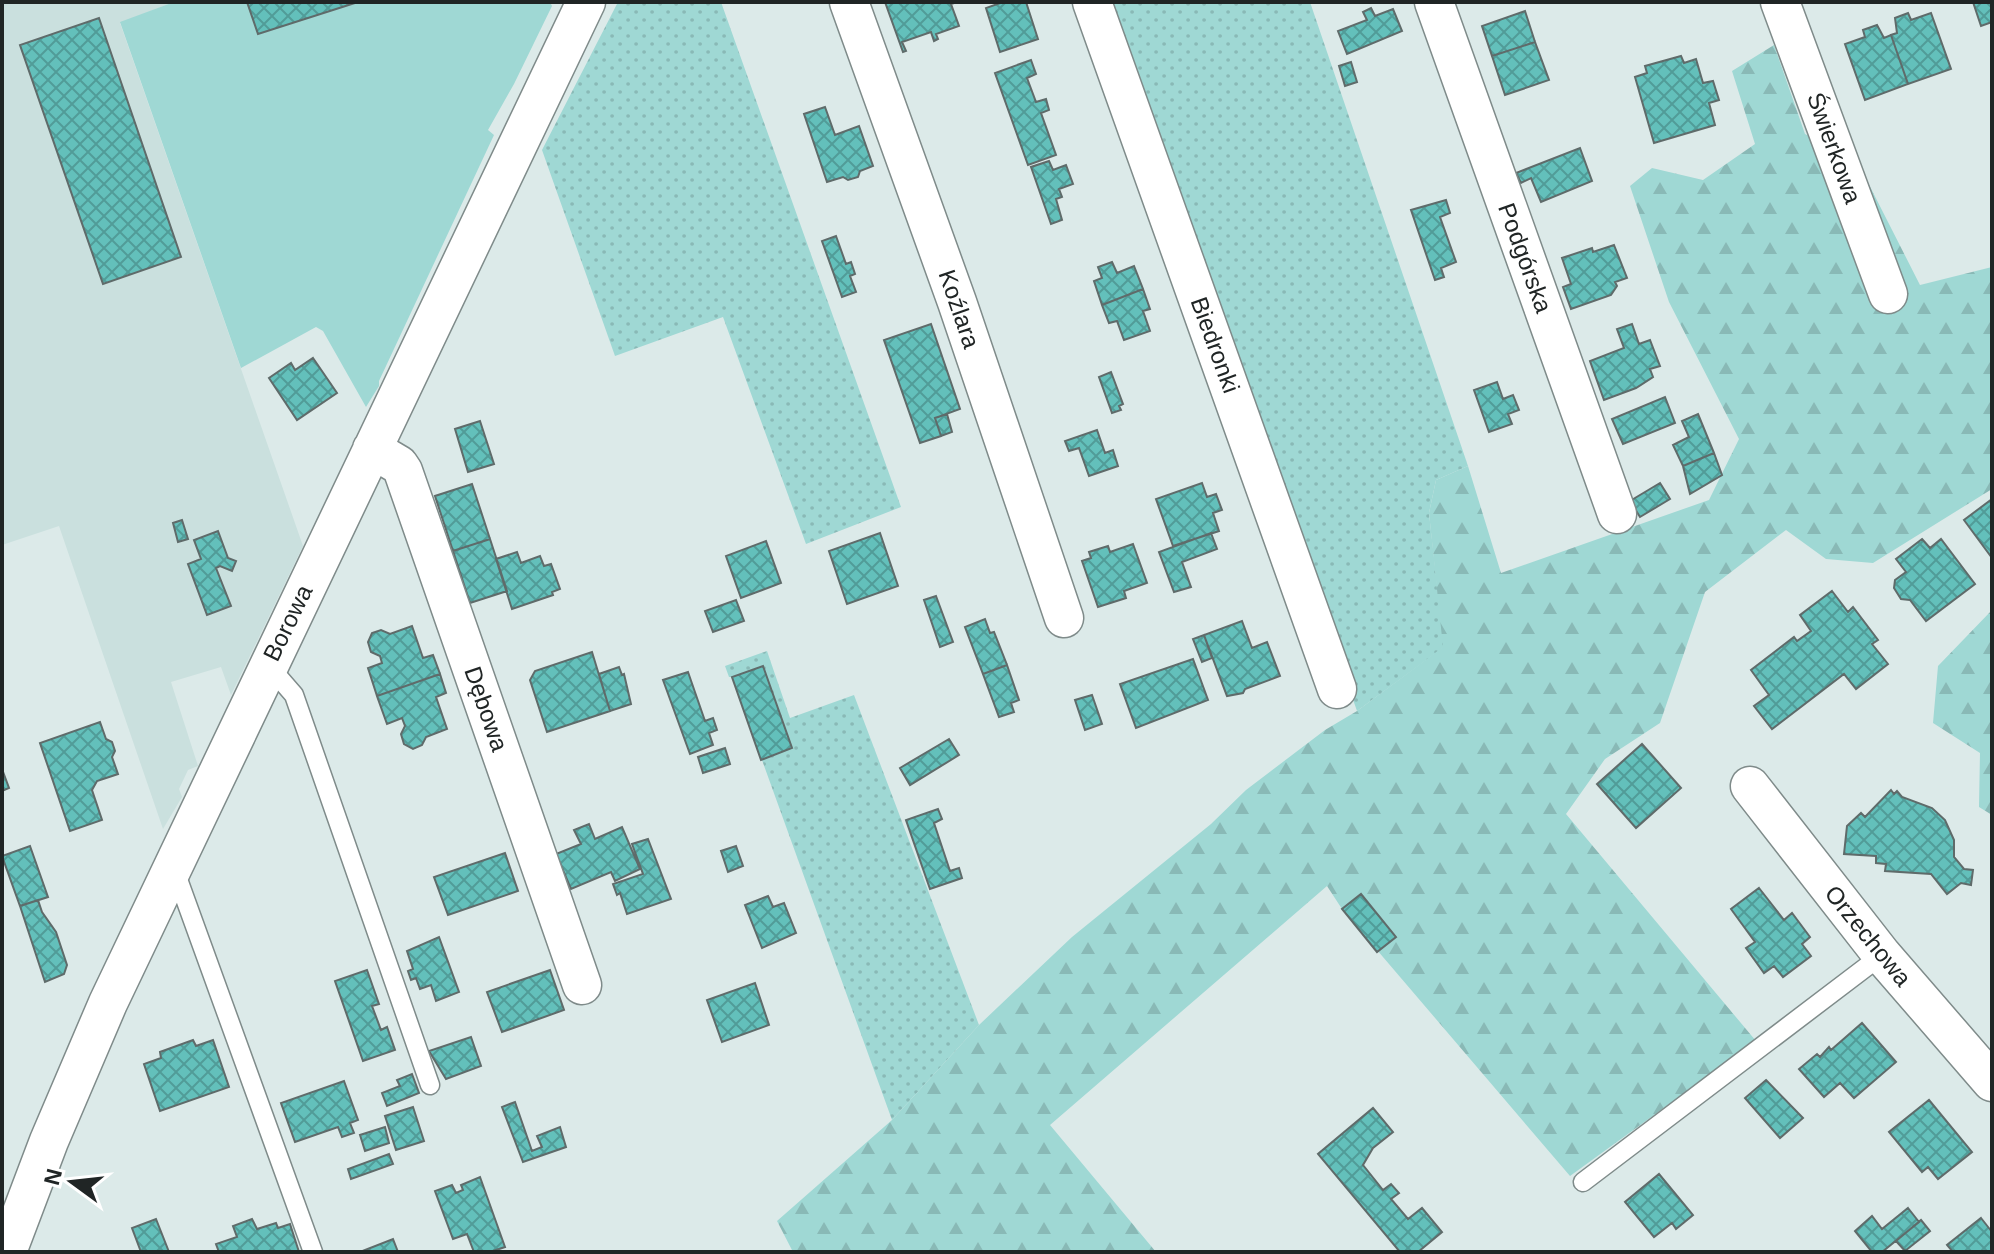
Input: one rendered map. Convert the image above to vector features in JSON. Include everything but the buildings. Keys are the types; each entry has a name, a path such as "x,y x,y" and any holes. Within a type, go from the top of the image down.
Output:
{"street":[{"name":"Borowa","path":"7,1252 78,1072 268,665 586,2"},
{"name":"Koźlara","path":"849,2 957,302 1064,618"},
{"name":"Biedronki","path":"1092,2 1337,689"},
{"name":"Podgórska","path":"1434,2 1617,514"},
{"name":"Świerkowa","path":"1780,2 1888,294"},
{"name":"Dębowa","path":"372,449 399,465 403,471 582,985"},
{"name":"Orzechowa","path":"1750,786 1882,955 1992,1082"}],"lane":[{"path":"268,665 294,695 430,1085"},
{"path":"174,866 313,1252"},
{"path":"1583,1182 1882,955"}],"shaded area":[{"path":"2,2 174,2 120,23 303,546 231,695 221,667 171,682 198,766 188,770 179,789 182,797 163,829 59,526 2,545"}],"green space":[{"path":"174,2 550,2 552,6 488,130 494,135 379,386 366,407 323,331 316,327 241,368 120,22"},
{"path":"618,2 721,2 901,507 806,544 723,317 615,356 542,150"},
{"path":"1108,2 1310,2 1468,466 1436,480 1429,513 1444,647 1357,711"},
{"path":"1774,45 1805,134 1856,159 1920,285 1992,267 1992,489 1873,563 1826,559 1786,530 1705,592 1660,723 1605,759 1566,814 1756,1041 1570,1176 1342,909 1327,886 1050,1125 1156,1252 793,1252 777,1221 892,1120 979,1025 1072,937 1211,824 1246,790 1443,647 1429,513 1436,480 1468,466 1501,573 1709,500 1739,439 1669,302 1630,186 1652,168 1703,180 1755,144 1732,71"},
{"path":"1992,610 1992,815 1979,807 1980,753 1933,723 1938,666"},
{"path":"767,651 790,718 854,695 979,1025 892,1120 732,677 729,677 725,666"}]}
